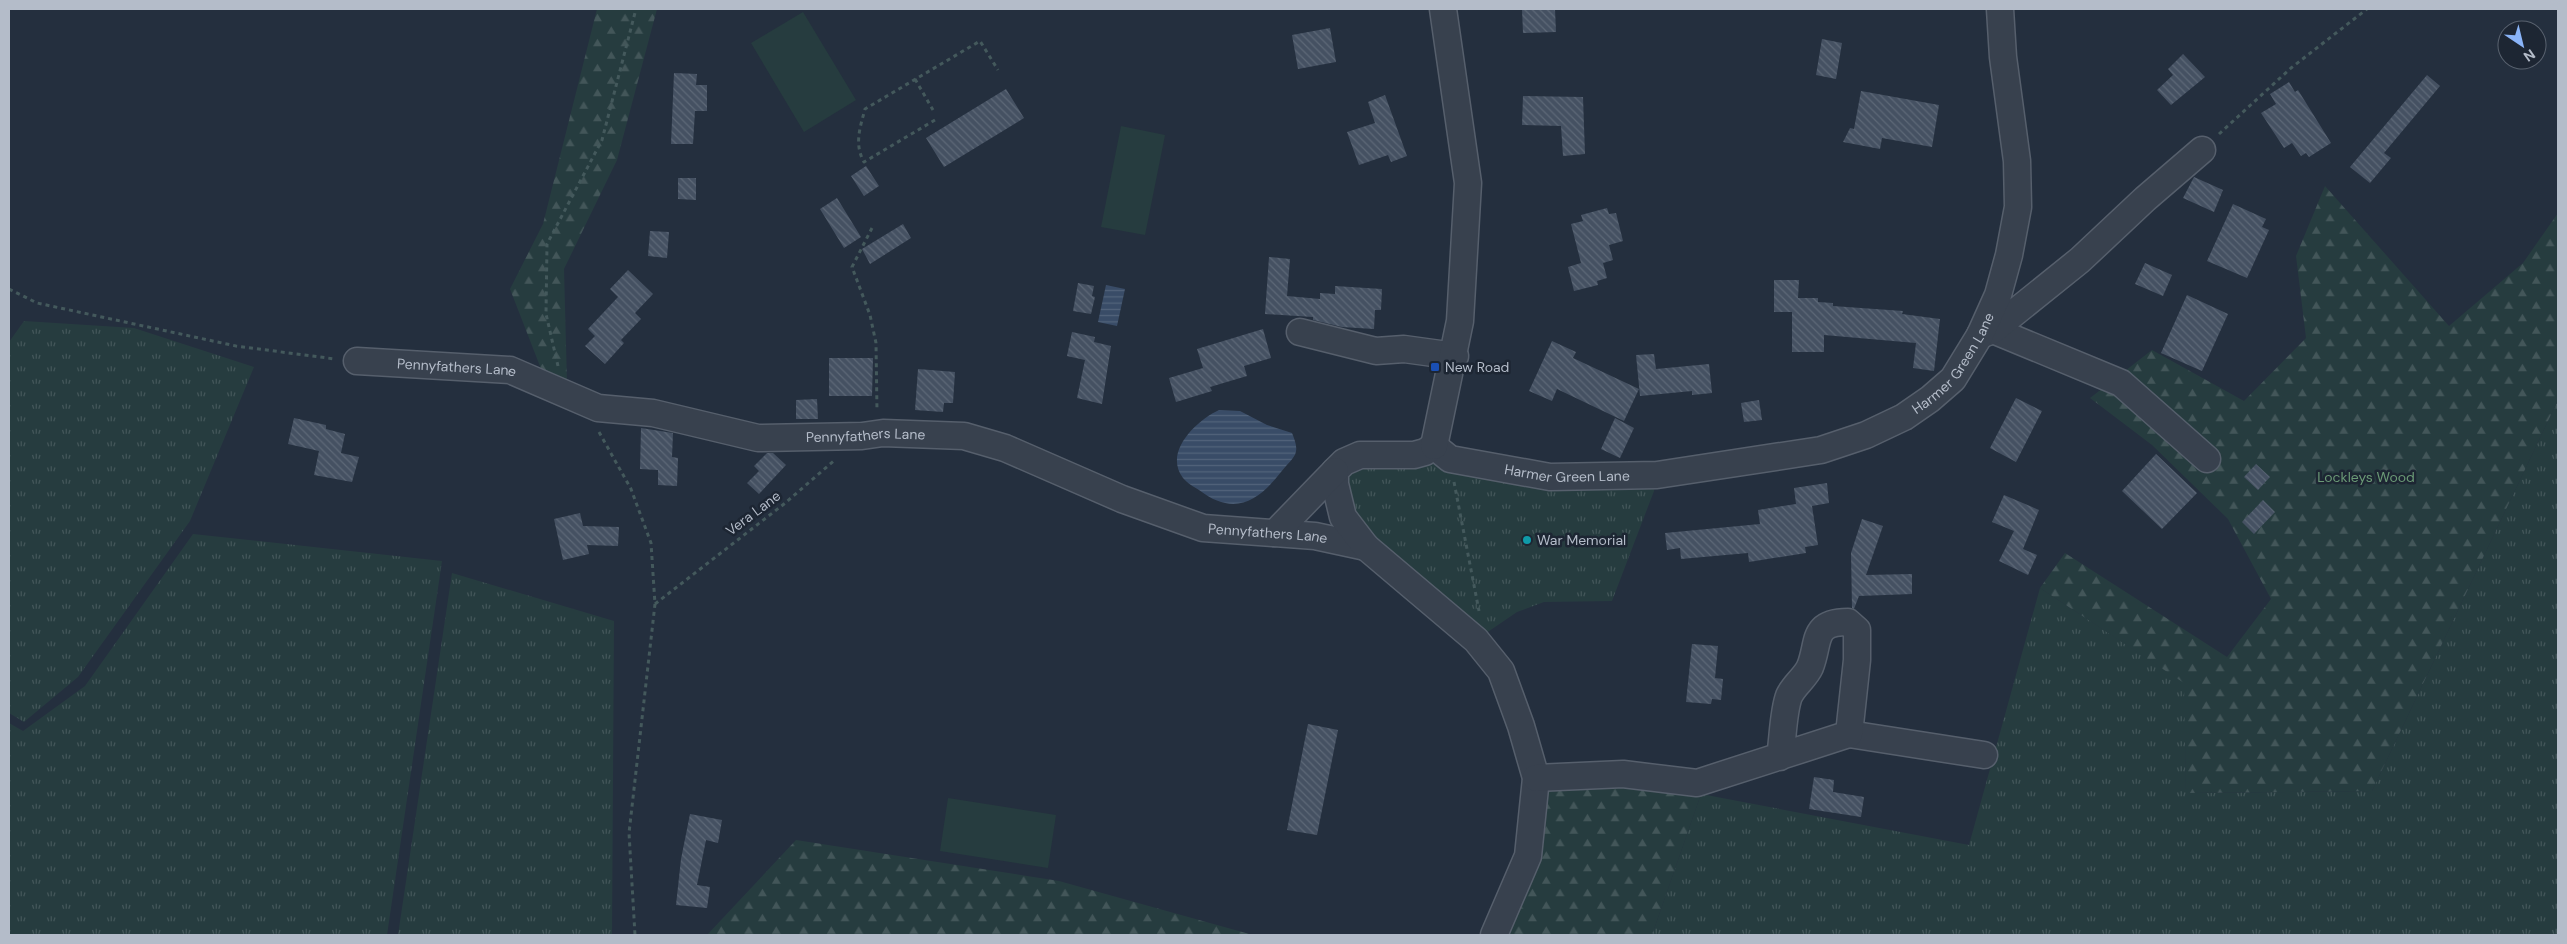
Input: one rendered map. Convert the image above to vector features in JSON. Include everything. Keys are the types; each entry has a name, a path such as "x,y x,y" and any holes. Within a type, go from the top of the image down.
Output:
{"street":[{"path":"1276,533 1344,462 1360,455 1442,453 1460,321 1468,183 1443,9"},
{"name":"Harmer Green Lane","path":"1442,453 1550,477 1654,475 1820,450 1874,431 1904,417 1930,399 1953,379 1987,333 2009,256 2018,207 2017,160 2000,9"},
{"path":"1987,333 2080,260 2145,199 2202,150"},
{"path":"1300,332 1376,351 1404,349 1455,356"},
{"path":"1987,333 2121,383 2207,459"},
{"name":"Pennyfathers Lane","path":"357,361 510,370 598,408 653,413 758,438 869,435 964,436 1005,448 1122,499 1204,528 1315,536 1366,547"},
{"path":"1335,471 1335,484 1343,517 1366,547 1476,640 1501,671 1521,726 1536,778 1528,856 1494,935"},
{"path":"1780,757 1789,696 1809,668 1814,644 1821,629 1835,622 1848,622 1857,630 1857,660 1849,734"},
{"path":"1536,778 1623,774 1697,783 1849,734 1984,754"}],"path":[{"path":"563,393 546,314 547,244 602,140 636,9"},
{"path":"2202,150 2291,68 2367,9"},
{"path":"935,120 864,162 857,143 865,109 980,40 998,70"},
{"path":"915,79 933,110"},
{"path":"869,435 876,343 870,315 852,267 872,228"},
{"path":"9,289 37,303 236,346 357,361"},
{"path":"594,424 631,489 651,542 655,604 629,833 635,935"},
{"name":"Vera Lane","path":"655,604 869,435"},
{"path":"1442,453 1480,615"}],"green space":[{"path":"597,9 657,9 617,160 564,269 567,383 543,374 510,289 543,224"},
{"path":"803,12 856,100 804,132 751,43"},
{"path":"1121,126 1165,135 1145,235 1101,227"},
{"name":"Lockleys Wood","path":"2325,186 2449,326 2523,263 2558,213 2558,400 2372,791 2186,793 2184,683 2040,588 2065,553 2227,657 2271,599 2228,519 2152,445 2090,398 2152,350 2244,401 2306,338 2296,256"},
{"path":"24,321 134,328 254,367 190,521 78,677 24,722 9,713 9,342"},
{"path":"2558,400 2558,935 1652,935 1701,794 1969,845 2040,588 2185,683 2186,793 2372,791"},
{"path":"1450,459 1653,475 1654,491 1612,601 1544,602 1517,612 1476,640 1366,547 1335,471 1344,462"},
{"path":"193,534 442,561 387,935 9,935 9,723 23,731 85,686"},
{"path":"452,573 614,621 612,935 398,935"},
{"path":"1536,778 1701,794 1652,935 1494,935"},
{"path":"948,798 1056,815 1048,868 940,851"},
{"path":"796,840 1059,881 1253,935 707,935"}],"water":[{"path":"1106,285 1125,289 1117,326 1098,322"},
{"path":"1219,410 1240,411 1267,425 1292,433 1295,440 1296,451 1290,462 1263,492 1244,502 1234,504 1223,503 1211,498 1186,482 1178,468 1177,458 1185,438 1201,421"}],"building":[{"path":"1522,9 1555,9 1556,32 1523,33"},
{"path":"1330,28 1336,62 1298,69 1292,35"},
{"path":"1822,39 1842,43 1836,79 1816,75"},
{"path":"2183,54 2205,77 2171,105 2157,90 2173,75 2168,69"},
{"path":"674,73 697,74 696,85 707,85 707,111 695,111 693,144 671,144"},
{"path":"2427,75 2440,86 2384,153 2391,158 2370,183 2350,167"},
{"path":"2289,82 2295,92 2298,90 2331,143 2309,157 2306,153 2301,156 2292,143 2284,148 2261,113 2276,104 2270,94"},
{"path":"1006,89 1024,118 944,167 926,138"},
{"path":"1861,91 1939,105 1932,147 1882,138 1880,149 1843,142 1850,128 1854,129"},
{"path":"1385,95 1407,156 1391,162 1388,155 1359,165 1347,132 1375,123 1368,102"},
{"path":"1523,96 1583,97 1585,154 1563,156 1561,126 1522,125"},
{"path":"866,166 879,186 864,196 851,176"},
{"path":"2194,177 2223,190 2214,212 2183,198"},
{"path":"678,178 696,178 696,200 678,199"},
{"path":"837,198 861,237 844,248 820,209"},
{"path":"2233,204 2266,219 2262,227 2269,230 2247,278 2207,261"},
{"path":"1607,208 1609,214 1616,213 1623,241 1609,245 1613,260 1603,263 1607,278 1597,281 1598,285 1574,291 1568,267 1581,263 1571,224 1583,221 1581,215"},
{"path":"903,224 911,238 870,264 862,249"},
{"path":"650,231 669,232 667,258 648,256"},
{"path":"1269,257 1290,259 1287,296 1320,299 1320,293 1335,294 1335,286 1382,289 1381,310 1375,310 1374,329 1342,327 1313,320 1313,317 1265,314"},
{"path":"2145,263 2172,275 2163,296 2135,284"},
{"path":"628,270 653,294 635,313 641,319 621,340 624,343 605,364 585,346 595,336 588,329 618,297 610,289"},
{"path":"1774,280 1799,280 1798,298 1818,298 1818,302 1833,303 1833,306 1903,311 1902,314 1940,319 1934,371 1913,368 1916,343 1824,335 1824,352 1792,352 1792,312 1774,312"},
{"path":"1078,283 1094,286 1092,296 1095,297 1091,314 1073,311"},
{"path":"2187,295 2228,314 2202,371 2161,353"},
{"path":"1263,329 1271,358 1244,366 1247,376 1210,387 1212,391 1176,402 1169,378 1203,368 1197,349"},
{"path":"1072,332 1095,337 1094,342 1111,346 1102,404 1077,398 1085,360 1067,356"},
{"path":"1552,341 1576,352 1573,358 1639,389 1624,421 1557,389 1552,401 1529,391"},
{"path":"1654,354 1656,369 1709,364 1712,393 1692,395 1692,391 1640,396 1636,355"},
{"path":"829,358 873,358 872,396 829,396"},
{"path":"918,369 955,372 953,403 944,403 943,412 915,410"},
{"path":"2016,398 2042,411 2016,462 1990,448"},
{"path":"817,399 818,419 796,419 796,400"},
{"path":"1759,400 1762,420 1744,422 1741,403"},
{"path":"294,418 326,425 326,429 345,434 341,453 359,457 352,482 314,475 319,451 288,444"},
{"path":"1615,418 1634,428 1620,458 1601,449"},
{"path":"641,428 673,433 672,457 678,458 677,486 658,485 658,470 640,469"},
{"path":"767,453 773,453 786,465 759,494 747,483 759,471 754,466"},
{"path":"2156,454 2197,493 2162,529 2122,491"},
{"path":"2256,464 2270,477 2258,490 2244,477"},
{"path":"1827,483 1829,503 1812,506 1818,545 1805,547 1806,553 1749,562 1748,553 1681,559 1680,548 1667,550 1665,533 1760,524 1758,510 1796,504 1794,488"},
{"path":"2004,495 2039,510 2023,549 2037,555 2028,575 1999,561 2014,531 1992,522"},
{"path":"2263,500 2275,512 2254,534 2242,522"},
{"path":"580,513 583,526 619,527 618,546 587,545 589,554 563,560 554,519"},
{"path":"1862,519 1883,526 1866,575 1912,574 1912,594 1859,596 1854,609 1852,608 1851,553"},
{"path":"1692,644 1718,646 1715,678 1723,679 1721,700 1712,699 1711,704 1686,702"},
{"path":"1308,724 1338,730 1317,835 1287,830"},
{"path":"1814,777 1834,780 1833,792 1864,797 1861,817 1809,809"},
{"path":"690,814 722,820 718,843 706,840 697,885 710,887 707,908 676,905 681,859"}],"place":[{"name":"New Road","path":"1435,367"},
{"name":"War Memorial","path":"1527,540"}]}
